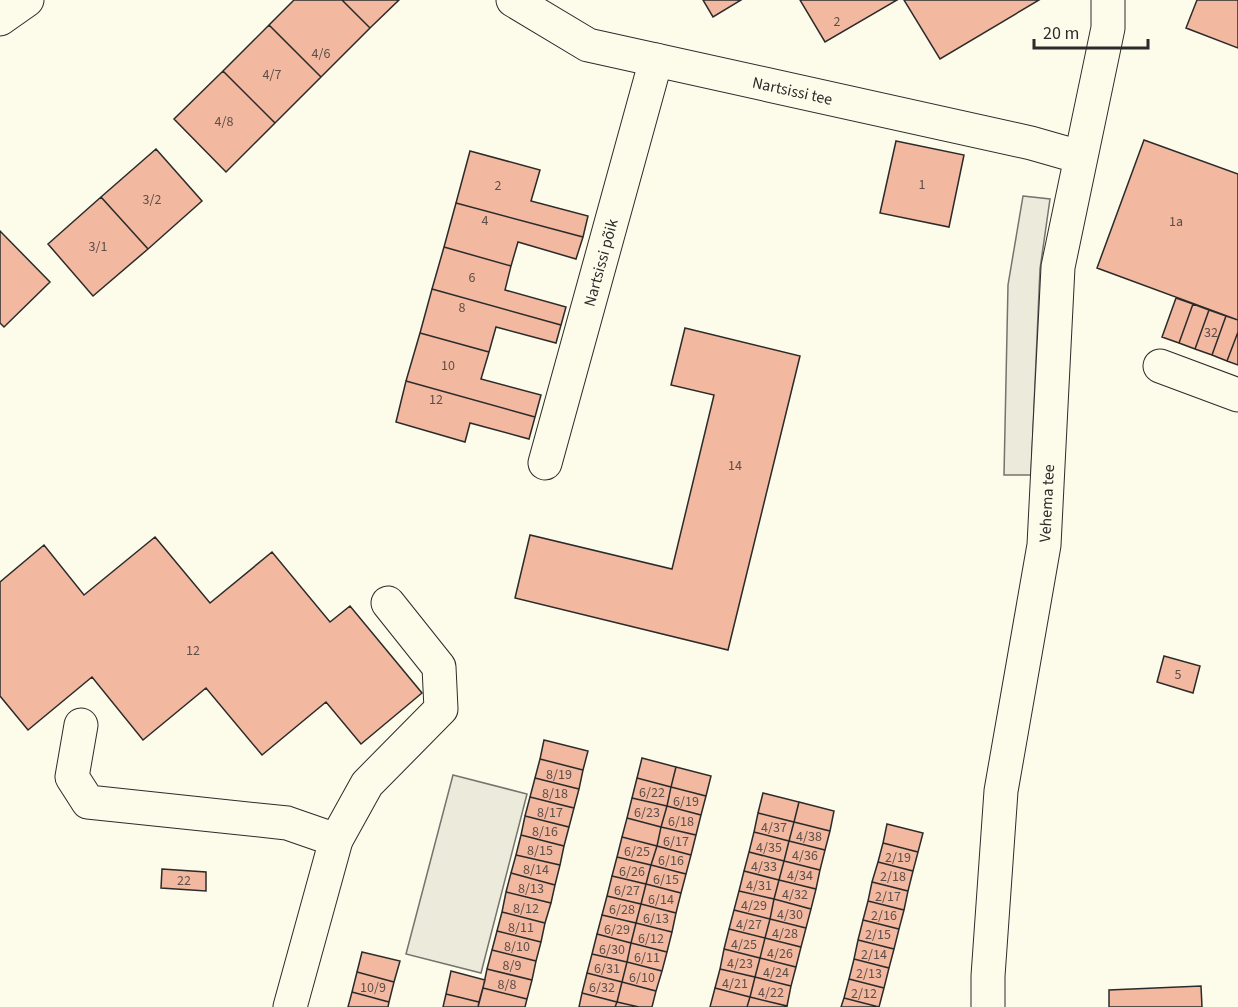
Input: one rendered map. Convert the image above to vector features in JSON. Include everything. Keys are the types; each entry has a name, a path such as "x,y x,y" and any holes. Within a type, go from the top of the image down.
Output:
{"street":[{"path":"0,19 27,0"},
{"name":"Nartsissi tee","path":"513,0 588,45 1031,143 1080,157"},
{"name":"Vehema tee","path":"986,997 1001,791 1044,545 1058,267 1108,28 1108,0"},
{"name":"Nartsissi põik","path":"545,463 656,60"},
{"path":"1160,366 1238,395"},
{"path":"290,1007 336,840 367,784 441,709 439,667 388,603"},
{"path":"81,725 72,777 88,802 287,824 336,840"}],"shaded area":[{"path":"1023,196 1050,199 1040,269 1031,475 1004,475 1008,285"},
{"path":"453,775 527,794 481,973 406,954"}],"building":[{"path":"294,0 342,0 370,28 321,77 269,25"},
{"path":"342,0 399,0 370,28"},
{"path":"703,0 741,0 713,17"},
{"path":"800,0 897,0 825,42"},
{"path":"904,0 1039,0 940,59"},
{"path":"1197,0 1238,0 1238,48 1186,28"},
{"path":"269,25 321,77 275,123 223,71"},
{"path":"223,71 275,123 226,172 174,119"},
{"path":"1144,140 1238,174 1238,320 1097,268"},
{"path":"896,141 964,155 949,227 880,213"},
{"path":"156,149 202,201 148,249 101,197"},
{"path":"470,151 540,170 531,201 588,216 583,237 456,203"},
{"path":"101,197 148,249 93,296 48,244"},
{"path":"456,203 583,237 576,259 518,242 511,266 444,247"},
{"path":"0,231 50,282 4,327 0,323"},
{"path":"444,247 511,266 505,290 566,307 561,325 432,289"},
{"path":"432,289 561,325 556,343 496,327 489,352 420,333"},
{"path":"1176,298 1193,304 1179,343 1162,337"},
{"path":"1193,304 1209,310 1195,349 1179,343"},
{"path":"1209,310 1226,316 1212,355 1195,349"},
{"path":"1226,316 1238,320 1238,332 1227,361 1212,355"},
{"path":"685,328 800,356 728,650 515,598 530,535 672,569 714,395 671,385"},
{"path":"1238,332 1238,365 1227,361"},
{"path":"420,333 489,352 481,379 541,395 535,417 406,381"},
{"path":"406,381 535,417 529,439 470,423 465,442 396,422"},
{"path":"155,537 210,603 272,552 330,622 350,606 422,693 361,744 326,702 262,755 206,688 143,740 92,677 28,730 0,696 0,582 44,545 84,595"},
{"path":"1164,656 1200,666 1193,693 1157,682"},
{"path":"544,740 588,751 583,770 540,759"},
{"path":"642,758 676,767 671,787 637,778"},
{"path":"540,759 583,770 579,789 535,778"},
{"path":"676,767 711,776 706,796 671,787"},
{"path":"535,778 579,789 574,808 530,797"},
{"path":"637,778 671,787 667,806 632,798"},
{"path":"671,787 706,796 701,815 667,806"},
{"path":"763,793 799,802 794,822 758,813"},
{"path":"530,797 574,808 569,827 525,816"},
{"path":"632,798 667,806 661,827 627,818"},
{"path":"799,802 834,811 830,831 794,822"},
{"path":"667,806 701,815 696,835 661,827"},
{"path":"758,813 794,822 789,841 754,832"},
{"path":"525,816 569,827 564,846 521,835"},
{"path":"627,818 661,827 657,846 622,837"},
{"path":"794,822 830,831 825,850 789,841"},
{"path":"887,824 923,833 918,852 883,843"},
{"path":"661,827 696,835 691,855 657,846"},
{"path":"754,832 789,841 784,861 749,852"},
{"path":"521,835 564,846 560,865 516,855"},
{"path":"622,837 657,846 651,865 617,857"},
{"path":"789,841 825,850 820,870 784,861"},
{"path":"883,843 918,852 913,871 878,862"},
{"path":"657,846 691,855 686,874 651,865"},
{"path":"749,852 784,861 779,880 744,871"},
{"path":"516,855 560,865 555,885 511,873"},
{"path":"617,857 651,865 646,884 612,876"},
{"path":"784,861 820,870 816,889 779,880"},
{"path":"878,862 913,871 908,891 872,882"},
{"path":"651,865 686,874 681,893 646,884"},
{"path":"162,869 206,872 206,891 161,888"},
{"path":"744,871 779,880 774,899 739,891"},
{"path":"511,873 555,885 551,903 506,892"},
{"path":"612,876 646,884 641,904 607,896"},
{"path":"779,880 816,889 811,909 774,899"},
{"path":"872,882 908,891 904,910 868,901"},
{"path":"646,884 681,893 676,913 641,904"},
{"path":"739,891 774,899 770,919 734,910"},
{"path":"506,892 551,903 545,923 502,912"},
{"path":"607,896 641,904 636,923 602,915"},
{"path":"774,899 811,909 806,928 770,919"},
{"path":"868,901 904,910 899,929 863,920"},
{"path":"641,904 676,913 672,932 636,923"},
{"path":"734,910 770,919 765,938 729,929"},
{"path":"502,912 545,923 541,942 497,931"},
{"path":"602,915 636,923 631,943 597,934"},
{"path":"770,919 806,928 801,947 765,938"},
{"path":"863,920 899,929 894,949 858,940"},
{"path":"636,923 672,932 667,952 631,943"},
{"path":"729,929 765,938 760,958 724,949"},
{"path":"497,931 541,942 536,961 492,950"},
{"path":"597,934 631,943 627,962 592,954"},
{"path":"765,938 801,947 796,967 760,958"},
{"path":"858,940 894,949 889,968 854,959"},
{"path":"631,943 667,952 662,971 627,962"},
{"path":"724,949 760,958 755,977 720,969"},
{"path":"492,950 536,961 532,980 487,969"},
{"path":"362,952 400,961 394,982 357,972"},
{"path":"592,954 627,962 622,982 587,973"},
{"path":"760,958 796,967 791,986 755,977"},
{"path":"854,959 889,968 884,988 849,979"},
{"path":"627,962 662,971 656,991 622,982"},
{"path":"487,969 532,980 527,999 483,988"},
{"path":"720,969 755,977 750,997 715,988"},
{"path":"451,971 485,980 479,1002 446,994"},
{"path":"357,972 394,982 389,1002 352,992"},
{"path":"587,973 622,982 617,1002 582,993"},
{"path":"755,977 791,986 787,1006 750,997"},
{"path":"849,979 884,988 879,1007 844,998"},
{"path":"622,982 656,991 652,1007 639,1007 617,1002"},
{"path":"1201,986 1202,1007 1109,1007 1109,990"},
{"path":"483,988 527,999 525,1007 478,1007"},
{"path":"715,988 750,997 747,1007 710,1007"},
{"path":"352,992 389,1002 388,1007 348,1007"},
{"path":"582,993 617,1002 615,1007 579,1007"},
{"path":"446,994 479,1002 478,1007 443,1007"},
{"path":"750,997 787,1006 747,1007"},
{"path":"844,998 879,1007 841,1007"},
{"path":"617,1002 639,1007 615,1007"}]}
